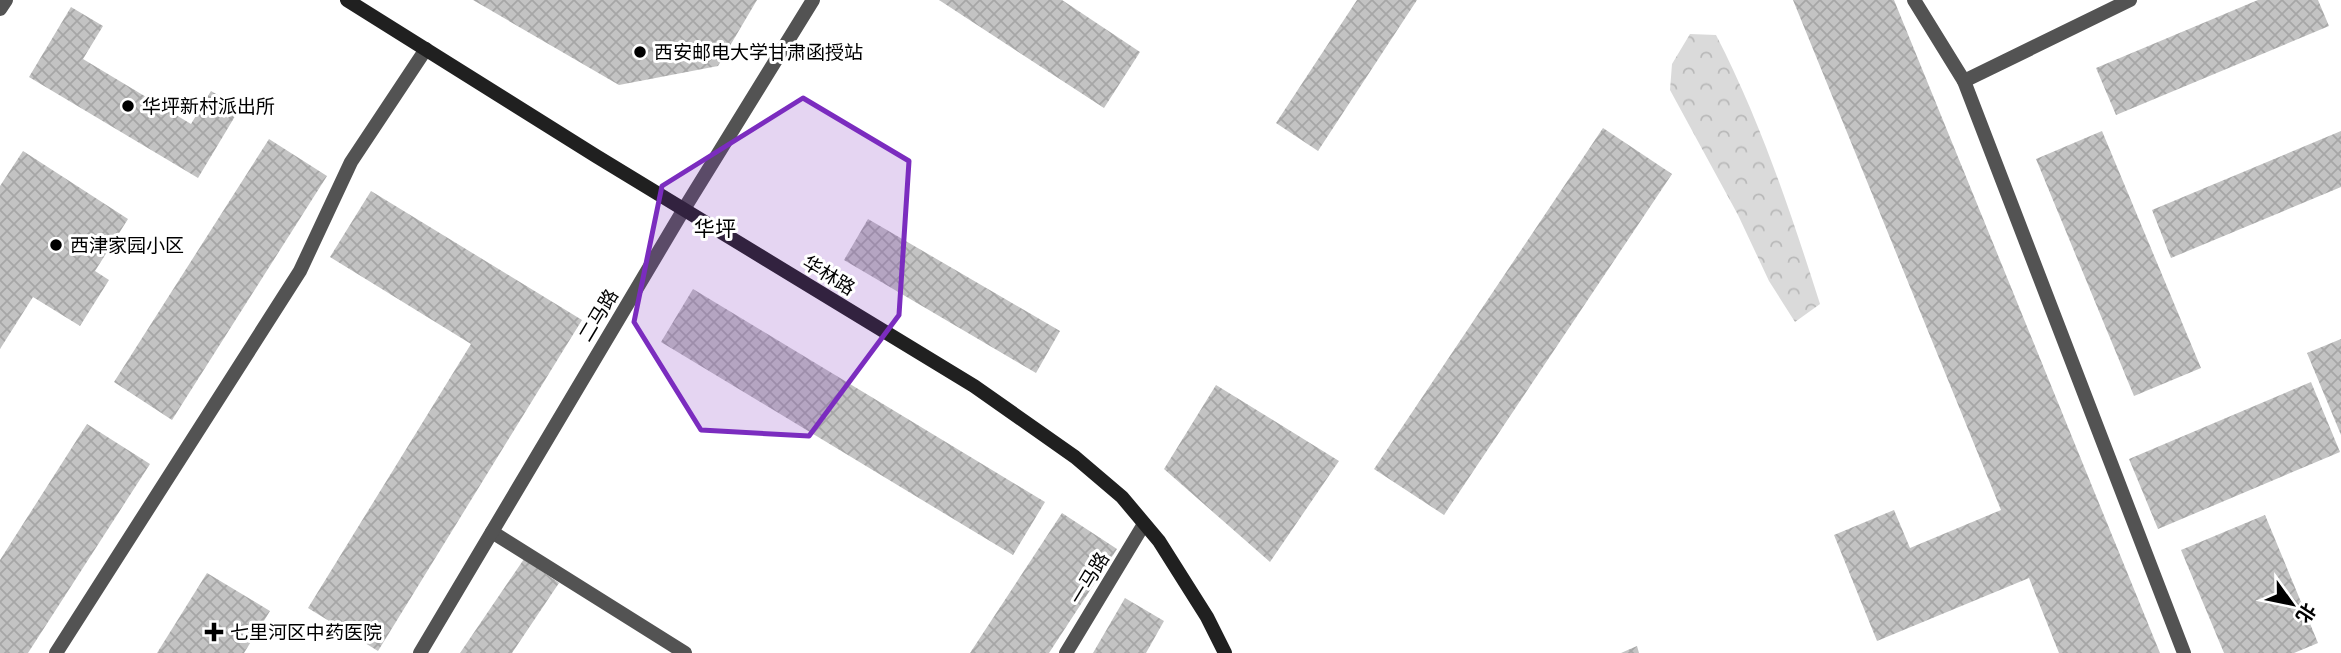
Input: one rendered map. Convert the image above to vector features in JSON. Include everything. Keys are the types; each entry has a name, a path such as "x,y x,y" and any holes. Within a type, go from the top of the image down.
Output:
{"street":[{"path":"0,9 6,0"},
{"name":"华林路","path":"347,0 974,386 1075,457 1122,497 1159,541 1207,617 1225,653"},
{"name":"二马路","path":"420,653 684,209 813,0"},
{"path":"1914,0 1964,81 2184,653"},
{"path":"1964,81 2130,0"},
{"path":"56,653 300,271 351,162 426,49"},
{"name":"一马路","path":"1066,653 1144,524"},
{"path":"492,531 685,653"}],"highlighted area":[{"path":"803,98 909,161 899,315 809,436 701,430 634,322 662,186"}],"green space":[{"path":"1690,34 1716,35 1747,100 1774,167 1820,304 1795,322 1769,281 1738,215 1670,90 1672,64"}],"building":[{"path":"473,0 757,0 718,66 619,85"},
{"path":"939,0 1062,0 1140,52 1104,108"},
{"path":"1357,0 1417,0 1318,151 1276,123"},
{"path":"1793,0 1894,0 2160,653 2059,653 2029,578 1877,641 1834,535 1894,510 1910,548 2001,510"},
{"path":"2258,0 2318,0 2329,26 2116,115 2096,68"},
{"path":"71,7 103,26 83,59 191,124 211,91 240,108 198,178 29,77"},
{"path":"1603,128 1672,174 1444,515 1374,469"},
{"path":"2102,131 2201,368 2134,396 2036,159"},
{"path":"2341,131 2341,187 2171,258 2152,210"},
{"path":"269,139 327,176 172,420 114,382"},
{"name":"西津家园小区","path":"23,151 128,219 95,271 109,280 80,326 33,297 0,349 0,186"},
{"path":"371,191 582,320 378,651 308,608 471,344 330,257"},
{"path":"868,219 1060,331 1036,373 844,260"},
{"path":"693,289 1045,502 1013,555 661,342"},
{"path":"2341,339 2341,435 2307,353"},
{"path":"2311,382 2340,452 2158,529 2129,459"},
{"path":"1216,385 1339,461 1270,562 1164,469"},
{"path":"87,424 150,464 28,653 0,653 0,560"},
{"path":"1062,513 1117,549 1049,653 970,653"},
{"path":"2265,515 2318,643 2294,653 2224,653 2181,550"},
{"path":"524,559 559,583 512,653 460,653"},
{"name":"七里河区中药医院","path":"207,573 270,611 244,653 157,653"},
{"path":"1125,598 1164,621 1146,653 1093,653"},
{"path":"1637,646 1639,653 1621,653"}],"place":[{"name":"西安邮电大学甘肃函授站","path":"640,52"},
{"name":"华坪新村派出所","path":"128,106"},
{"name":"西津家园小区","path":"56,245"},
{"name":"七里河区中药医院","path":"214,632"}],"district":[{"name":"华坪","path":"715,229"}]}
